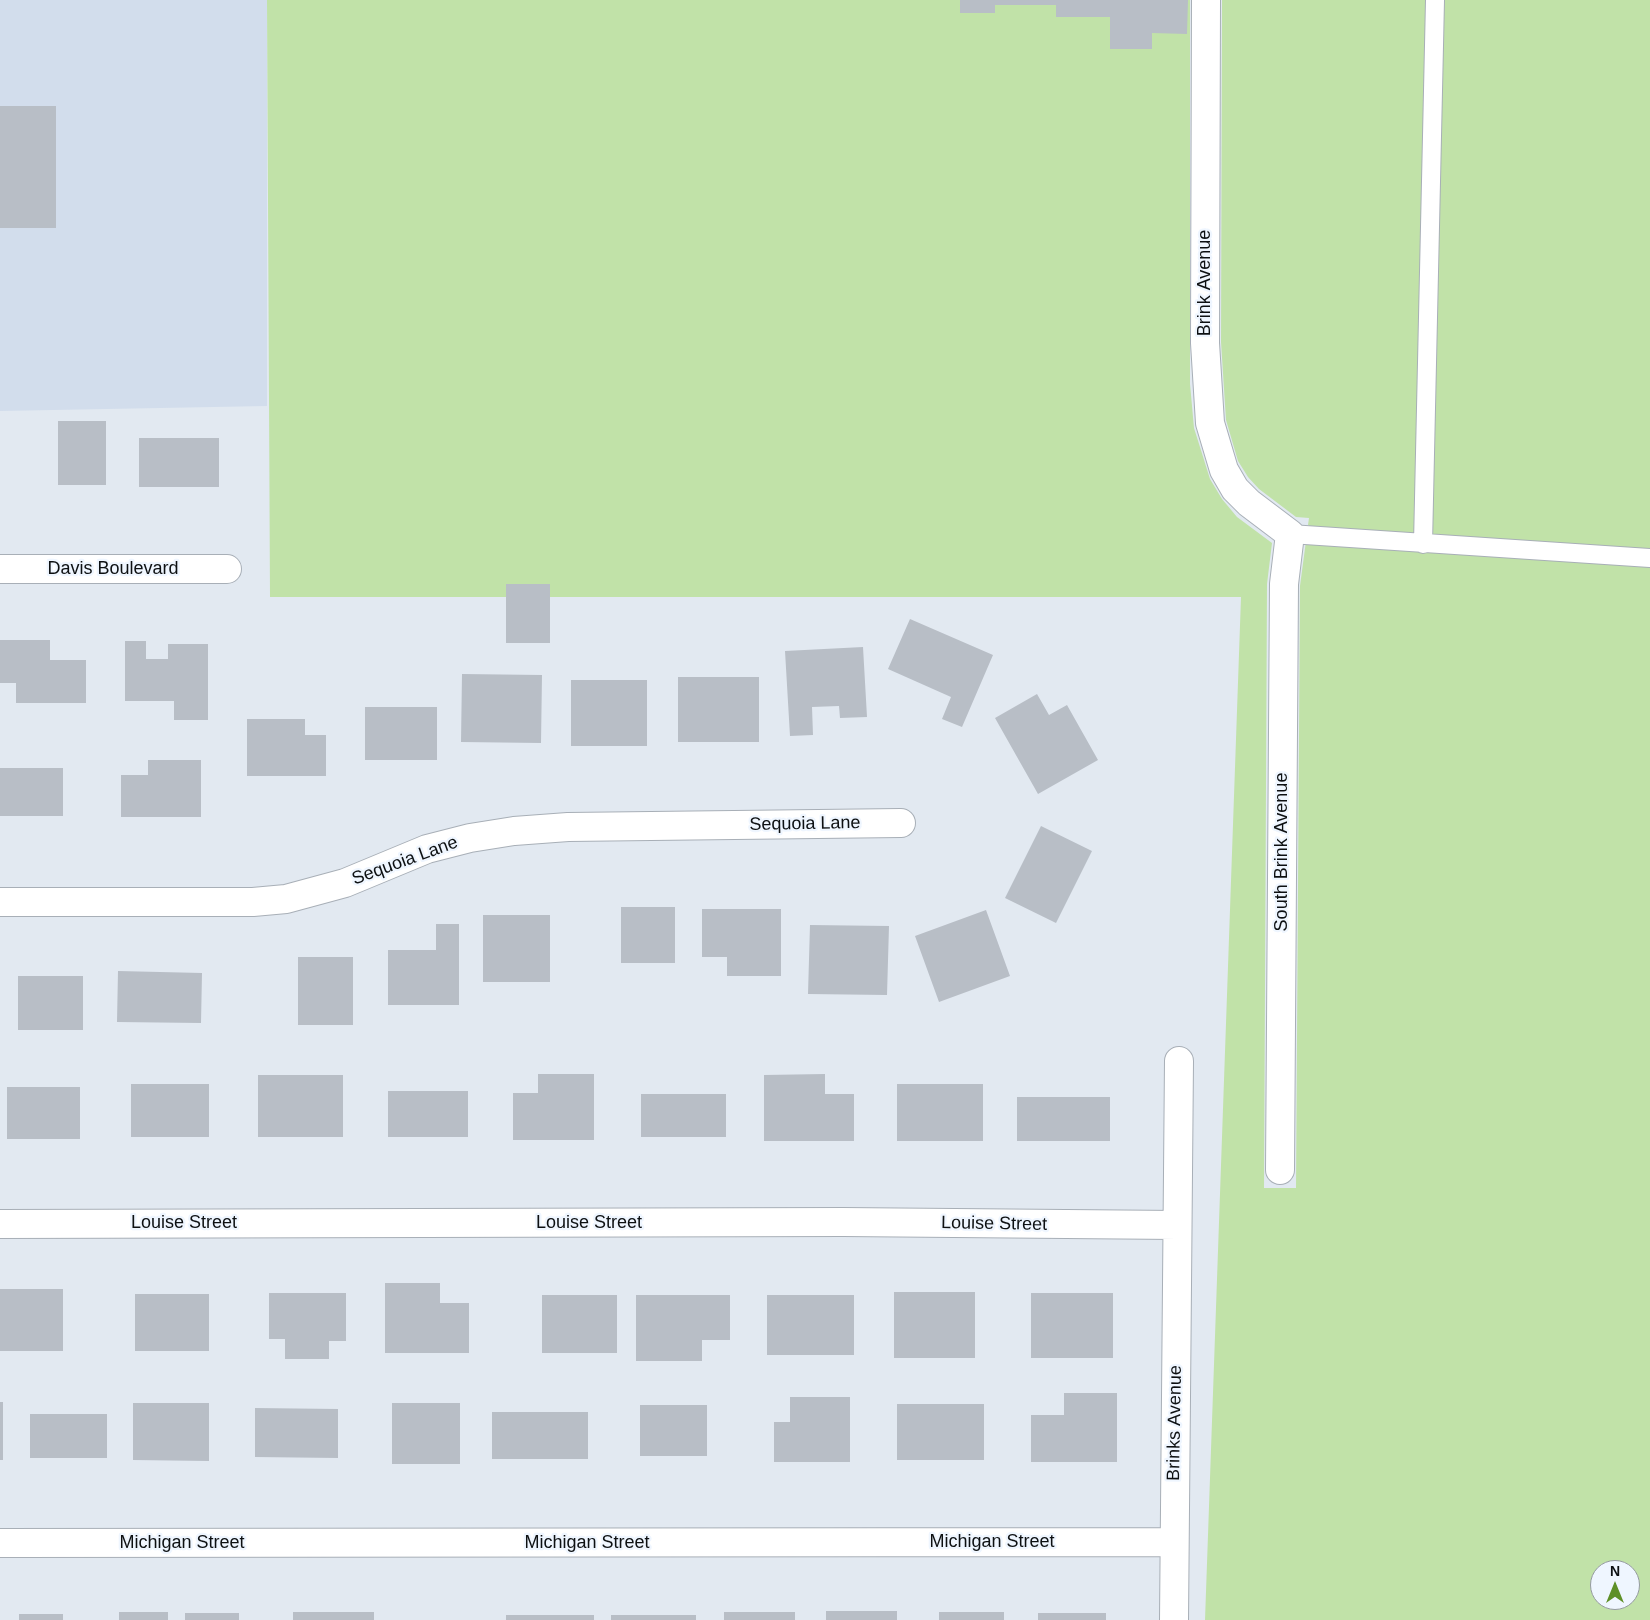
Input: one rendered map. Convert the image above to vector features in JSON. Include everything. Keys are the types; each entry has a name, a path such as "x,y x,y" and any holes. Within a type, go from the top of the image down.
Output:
{"street":[{"name":"Brink Avenue","path":"1206,0 1205,343 1210,423 1224,470 1235,489 1249,503 1290,534"},
{"name":"South Brink Avenue","path":"1280,1170 1284,584 1290,534"},
{"name":"Davis Boulevard","path":"0,569 227,569"},
{"name":"Sequoia Lane","path":"0,902 253,902 286,899 344,883 427,849 470,838 514,830 568,827 901,823"},
{"path":"1177,1225 1179,1061"},
{"name":"Louise Street","path":"0,1224 853,1222 1177,1225"},
{"name":"Brinks Avenue","path":"1174,1620 1177,1225"},
{"name":"Michigan Street","path":"0,1543 1174,1542"}],"lane":[{"path":"1423,544 1435,0"},
{"path":"1290,534 1650,558"}],"shaded area":[{"path":"0,0 267,0 267,406 0,411"}],"green space":[{"path":"267,0 1190,0 1190,384 1194,428 1210,479 1222,499 1237,517 1272,543 1267,584 1264,1188 1296,1188 1300,586 1306,541 1313,529 1308,525 1309,518 1296,517 1259,489 1248,477 1238,461 1226,420 1221,342 1222,0 1650,0 1650,1620 1205,1620 1241,597 270,597"}],"building":[{"path":"960,0 1188,0 1187,34 1152,33 1152,49 1110,49 1110,17 1056,17 1056,5 995,5 995,13 960,13"},
{"path":"0,106 56,106 56,228 0,228"},
{"path":"58,421 106,421 106,485 58,485"},
{"path":"139,438 219,438 219,487 139,487"},
{"path":"506,584 550,584 550,643 506,643"},
{"path":"910,619 993,655 962,727 942,719 951,697 888,669"},
{"path":"0,640 50,640 50,660 86,660 86,703 16,703 16,683 0,683"},
{"path":"125,641 146,641 146,659 168,659 168,644 208,644 208,720 174,720 174,701 125,701"},
{"path":"863,647 867,717 840,718 839,706 812,707 813,735 790,736 785,651"},
{"path":"462,674 542,675 541,743 461,742"},
{"path":"678,677 759,677 759,742 678,742"},
{"path":"571,680 647,680 647,746 571,746"},
{"path":"1037,694 1049,715 1067,705 1098,760 1038,794 995,718"},
{"path":"365,707 437,707 437,760 365,760"},
{"path":"247,719 305,719 305,735 326,735 326,776 247,776"},
{"path":"148,760 201,760 201,817 121,817 121,775 148,775"},
{"path":"0,768 63,768 63,816 0,816"},
{"path":"1041,826 1092,851 1056,923 1005,898"},
{"path":"621,907 675,907 675,963 621,963"},
{"path":"702,909 781,909 781,976 727,976 727,957 702,957"},
{"path":"986,910 1010,976 939,1002 915,936"},
{"path":"483,915 550,915 550,982 483,982"},
{"path":"436,924 459,924 459,1005 388,1005 388,950 436,950"},
{"path":"810,925 889,926 887,995 808,994"},
{"path":"298,957 353,957 353,1025 298,1025"},
{"path":"118,971 202,973 201,1023 117,1022"},
{"path":"18,976 83,976 83,1030 18,1030"},
{"path":"538,1074 594,1074 594,1140 513,1140 513,1093 538,1093"},
{"path":"825,1074 825,1094 854,1094 854,1141 764,1141 764,1075"},
{"path":"258,1075 343,1075 343,1137 258,1137"},
{"path":"131,1084 209,1084 209,1137 131,1137"},
{"path":"897,1084 983,1084 983,1141 897,1141"},
{"path":"7,1087 80,1087 80,1139 7,1139"},
{"path":"388,1091 468,1091 468,1137 388,1137"},
{"path":"641,1094 726,1094 726,1137 641,1137"},
{"path":"1017,1097 1110,1097 1110,1141 1017,1141"},
{"path":"385,1283 440,1283 440,1303 469,1303 469,1353 385,1353"},
{"path":"0,1289 63,1289 63,1351 0,1351"},
{"path":"894,1292 975,1292 975,1358 894,1358"},
{"path":"269,1293 346,1293 346,1341 329,1341 329,1359 285,1359 285,1339 269,1339"},
{"path":"1031,1293 1113,1293 1113,1358 1031,1358"},
{"path":"135,1294 209,1294 209,1351 135,1351"},
{"path":"542,1295 617,1295 617,1353 542,1353"},
{"path":"636,1295 730,1295 730,1340 702,1340 702,1361 636,1361"},
{"path":"767,1295 854,1295 854,1355 767,1355"},
{"path":"1064,1393 1117,1393 1117,1462 1031,1462 1031,1415 1064,1415"},
{"path":"790,1397 850,1397 850,1462 774,1462 774,1422 790,1422"},
{"path":"0,1402 3,1402 3,1460 0,1460"},
{"path":"133,1403 209,1403 209,1461 133,1460"},
{"path":"392,1403 460,1403 460,1464 392,1464"},
{"path":"897,1404 984,1404 984,1460 897,1460"},
{"path":"640,1405 707,1405 707,1456 640,1456"},
{"path":"255,1408 338,1409 338,1458 255,1457"},
{"path":"492,1412 588,1412 588,1459 492,1459"},
{"path":"30,1414 107,1414 107,1458 30,1458"},
{"path":"826,1611 897,1611 897,1620 826,1620"},
{"path":"119,1612 168,1612 168,1620 119,1620"},
{"path":"293,1612 374,1612 374,1620 293,1620"},
{"path":"724,1612 795,1612 795,1620 724,1620"},
{"path":"939,1612 1004,1612 1004,1620 939,1620"},
{"path":"185,1613 239,1613 239,1620 185,1620"},
{"path":"1038,1613 1106,1613 1106,1620 1038,1620"},
{"path":"19,1614 63,1614 63,1620 19,1620"},
{"path":"506,1615 594,1615 594,1620 506,1620"},
{"path":"611,1615 696,1615 696,1620 611,1620"}]}
